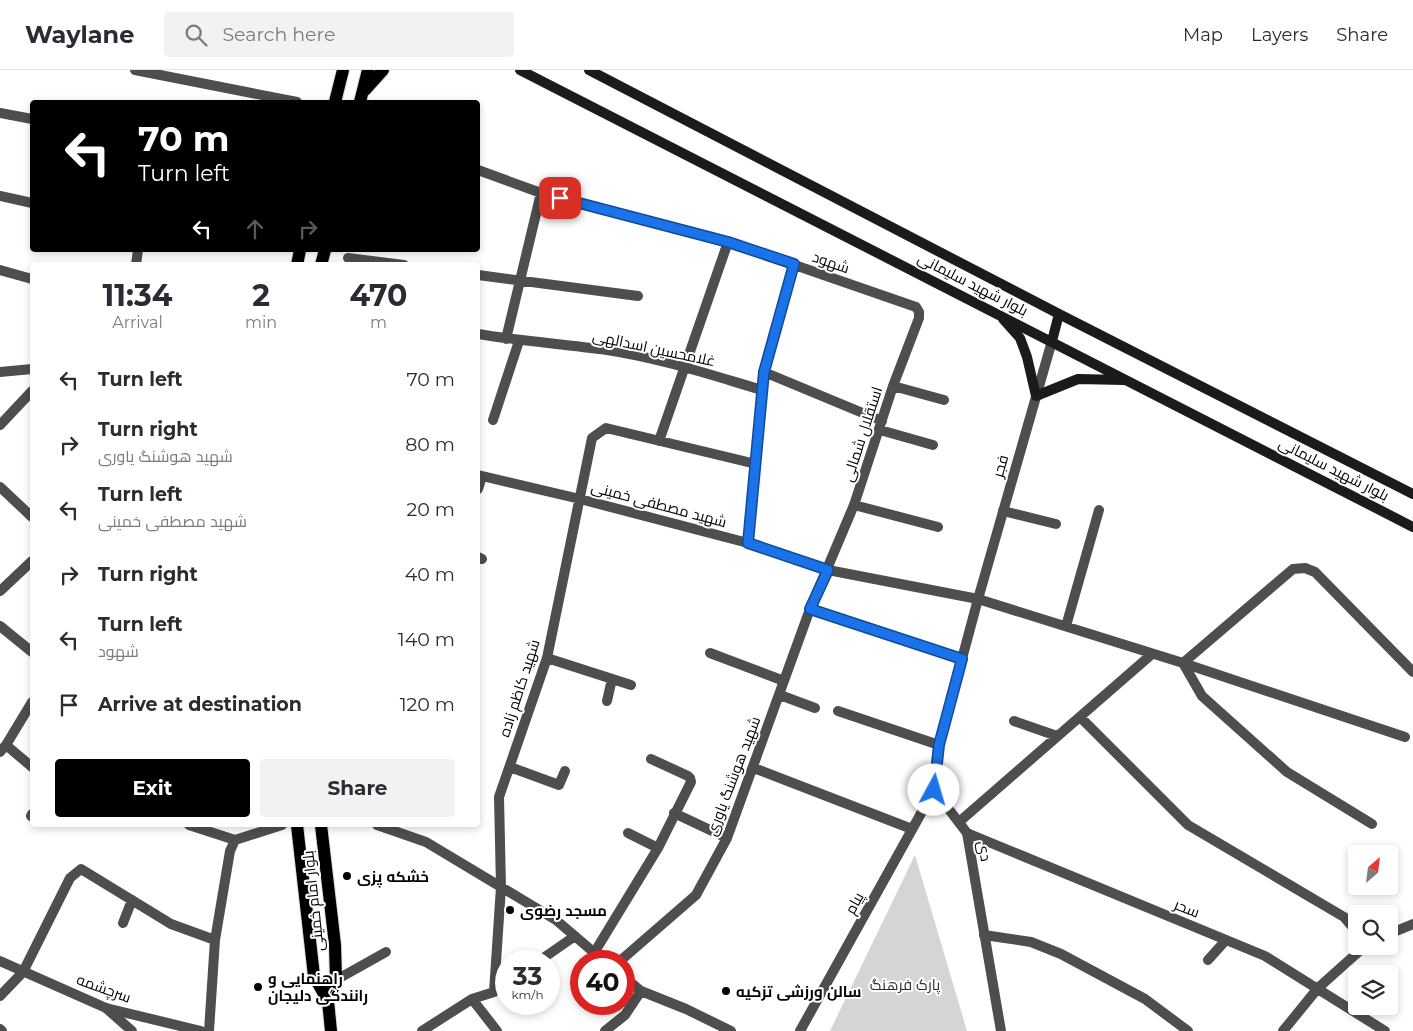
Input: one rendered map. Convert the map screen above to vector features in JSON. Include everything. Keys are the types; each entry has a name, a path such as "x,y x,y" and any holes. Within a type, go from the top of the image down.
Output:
{"main road":[{"path":"336,100 344,70"},
{"path":"361,98 368,70"},
{"path":"361,98 383,70"},
{"name":"بلوار شهید سلیمانی","path":"520,70 1413,527"},
{"name":"بلوار شهید سلیمانی","path":"590,70 1059,314 1413,494"},
{"path":"997,313 1020,338 1027,357 1036,396 1078,379 1127,380"},
{"path":"1052,341 1059,314"},
{"name":"بلوار امام خمینی","path":"297,827 314,976 328,1002"},
{"name":"بلوار امام خمینی","path":"321,827 335,944 336,980 328,1002"},
{"path":"328,1002 331,1031"}],"street":[{"path":"134,70 287,100"},
{"path":"0,113 30,120"},
{"name":"شهود","path":"480,171 541,193 728,242 916,307"},
{"path":"506,339 541,193"},
{"path":"0,196 30,203"},
{"path":"659,441 728,242"},
{"path":"348,258 380,262"},
{"path":"748,543 764,372 794,264"},
{"path":"0,270 30,278"},
{"path":"480,275 638,296"},
{"name":"استقلال شمالی","path":"828,570 854,505 893,386 919,318 919,312 916,307"},
{"name":"غلامحسین اسدالهی","path":"480,334 519,341 608,350 685,367 762,390"},
{"path":"493,420 519,341"},
{"name":"فجر","path":"978,599 1052,341"},
{"path":"0,372 30,369"},
{"path":"764,372 881,425 933,445"},
{"path":"893,386 944,400"},
{"path":"0,425 30,393"},
{"name":"شهید کاظم زاده","path":"494,992 501,887 499,797 547,658 592,438 606,428 756,464"},
{"name":"شهید مصطفی خمینی","path":"480,475 748,543 828,570 978,599 1183,663 1405,737"},
{"path":"0,487 30,515"},
{"path":"854,505 938,527"},
{"path":"1066,626 1099,510"},
{"path":"1003,511 1056,524"},
{"path":"0,591 30,563"},
{"path":"1372,824 1287,772 1202,696 1183,663 1292,569 1305,568 1315,572 1413,672"},
{"name":"شهید هوشنگ یاوری","path":"633,950 696,895 727,838 754,768 810,609 828,570"},
{"path":"934,790 939,745 978,599"},
{"path":"810,609 962,659"},
{"path":"0,626 30,650"},
{"path":"710,653 784,681"},
{"path":"959,822 1152,654"},
{"path":"547,658 631,685"},
{"path":"607,701 612,679"},
{"path":"780,695 815,708"},
{"path":"30,705 3,749 30,766"},
{"path":"838,711 939,745"},
{"path":"1080,716 1188,825 1344,917 1348,922"},
{"path":"1014,721 1057,736"},
{"path":"596,950 658,848 691,782 690,778 651,759"},
{"path":"510,767 559,785 565,771"},
{"path":"754,768 912,829"},
{"name":"دی","path":"934,790 967,833 1001,1031"},
{"name":"پیام","path":"800,1031 934,790"},
{"path":"674,813 727,838"},
{"path":"195,827 235,840 276,827"},
{"path":"383,827 426,842 556,920 591,950"},
{"path":"628,833 658,848"},
{"name":"سحر","path":"967,833 1265,956 1385,1031"},
{"path":"210,1031 215,940 230,851 235,840"},
{"path":"0,996 23,972 70,878 81,869 171,924 215,940"},
{"path":"124,923 132,900"},
{"path":"1398,930 1413,924"},
{"path":"984,935 1031,942 1061,954 1145,999 1188,1031"},
{"path":"555,950 575,936"},
{"path":"1208,960 1226,940"},
{"path":"336,980 386,952"},
{"path":"1283,1031 1318,988 1354,955"},
{"name":"سرچشمه","path":"1,960 23,972 106,1008 201,1031"},
{"path":"635,987 640,991 686,1009 731,1031"},
{"path":"605,1031 625,1015 640,991"},
{"path":"422,1031 472,999 494,992"},
{"path":"472,999 497,1031"},
{"path":"106,1008 132,1031"}],"green space":[{"name":"پارک فرهنگ","path":"915,855 967,1031 830,1031"}],"place":[{"name":"خشکه پزی","path":"347,876"},
{"name":"مسجد رضوی","path":"510,910"},
{"name":"راهنمایی و رانندگی دلیجان","path":"258,987"},
{"name":"سالن ورزشی تزکیه","path":"726,991"}],"route":[{"path":"560,198 728,242 794,264 764,372 748,543 828,570 810,609 962,659 939,745 934,790"}]}
